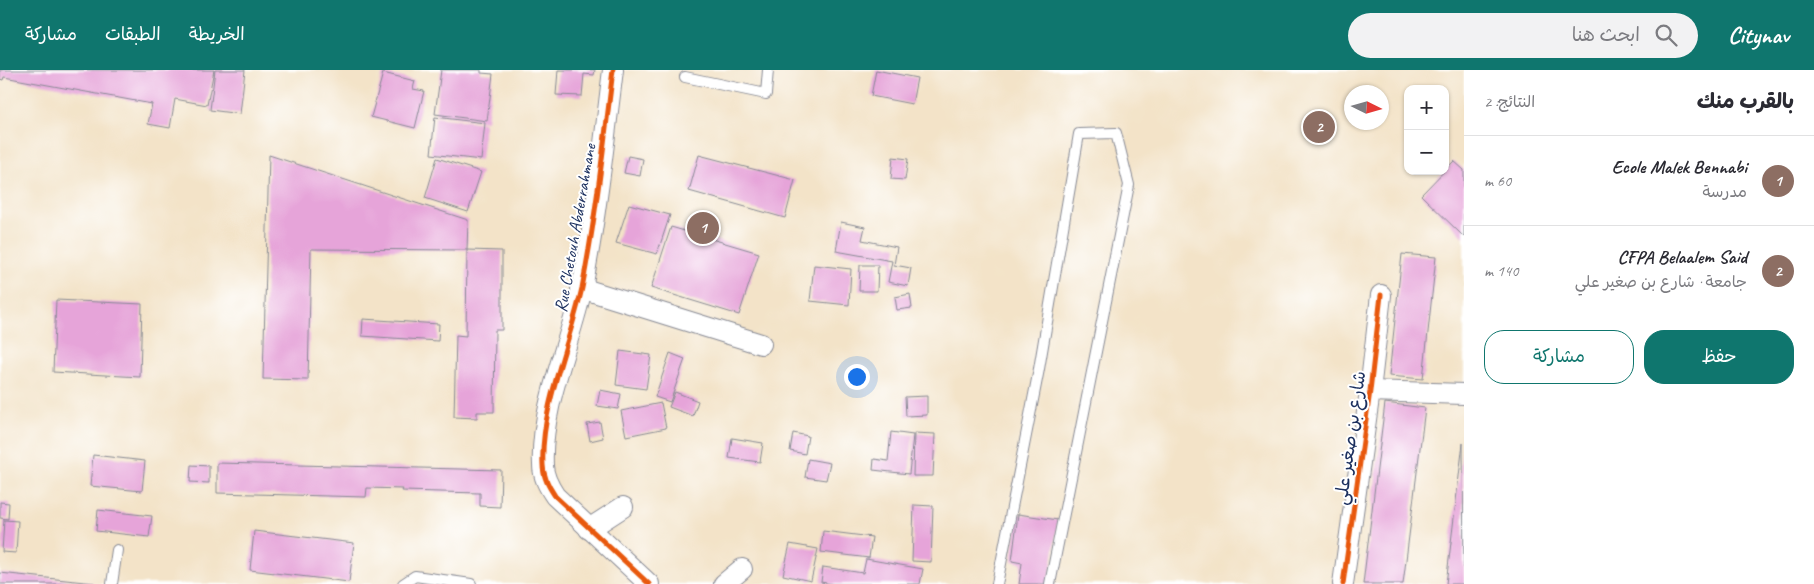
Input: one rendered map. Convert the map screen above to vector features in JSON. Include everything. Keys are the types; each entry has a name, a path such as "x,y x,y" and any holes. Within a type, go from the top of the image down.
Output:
{"street":[{"name":"Rue Chetouh Abderrahmane","path":"612,70 603,153 582,288 553,392 544,445 543,466 547,484 555,496 649,584"},
{"path":"582,288 761,344"},
{"name":"شارع بن صغير علي","path":"1343,584 1370,391 1381,295"},
{"path":"1370,391 1464,394"},
{"path":"589,529 623,507"},
{"path":"724,584 742,569"}],"lane":[{"path":"685,77 766,94 768,70"},
{"path":"997,584 1039,369 1079,134 1116,133 1129,185 1050,584"},
{"path":"112,584 117,550"},
{"path":"403,584 415,576 471,584"}],"building":[{"path":"0,70 214,70 207,105 175,99 170,128 148,124 152,104 4,77 3,80 0,79"},
{"path":"215,70 245,70 240,114 210,110"},
{"path":"441,70 481,70 481,73 493,74 487,121 435,114"},
{"path":"558,70 595,70 594,75 584,74 582,96 556,95"},
{"path":"876,70 917,78 912,104 871,96"},
{"path":"383,73 415,81 413,89 424,91 415,128 371,117"},
{"path":"435,117 485,123 481,160 431,154"},
{"path":"269,155 468,220 467,250 311,249 308,380 263,379"},
{"path":"699,155 795,180 785,218 689,191"},
{"path":"628,156 643,159 640,176 624,173"},
{"path":"893,157 908,159 905,180 891,179"},
{"path":"437,158 481,172 468,212 425,198"},
{"path":"1454,161 1464,170 1464,237 1421,195 1440,175 1449,175 1449,166"},
{"path":"629,204 670,215 657,254 616,243"},
{"path":"841,222 865,227 862,240 897,247 894,265 911,268 908,286 888,282 892,261 836,251"},
{"path":"671,227 759,253 739,315 651,288"},
{"path":"467,250 502,251 502,330 495,330 494,412 477,412 477,418 454,417 456,335 466,336"},
{"path":"1402,254 1436,257 1423,379 1389,376"},
{"path":"814,265 851,269 849,305 810,301"},
{"path":"860,265 878,265 877,291 859,291"},
{"path":"910,294 912,308 897,310 895,297"},
{"path":"56,300 142,304 140,377 53,372"},
{"path":"363,319 439,324 438,341 362,336"},
{"path":"620,351 651,355 646,389 616,385"},
{"path":"670,353 685,359 670,402 655,397"},
{"path":"600,390 621,394 618,409 597,406"},
{"path":"675,392 698,401 693,416 669,407"},
{"path":"927,396 927,415 906,416 905,397"},
{"path":"661,403 666,428 626,436 621,411"},
{"path":"1385,403 1425,408 1403,584 1363,584"},
{"path":"600,422 603,438 590,441 587,424"},
{"path":"891,432 913,435 909,474 873,470 874,459 888,461"},
{"path":"793,433 808,436 805,454 790,451"},
{"path":"914,433 935,434 933,476 913,476"},
{"path":"732,438 763,443 760,462 729,458"},
{"path":"1463,443 1464,584 1446,584"},
{"path":"93,455 145,461 142,491 90,486"},
{"path":"808,459 830,463 826,480 805,477"},
{"path":"217,463 501,470 500,507 480,506 480,493 402,491 403,489 367,488 366,497 217,493"},
{"path":"191,465 209,466 209,483 190,482"},
{"path":"0,502 9,503 8,519 0,518"},
{"path":"914,505 933,506 931,562 912,561"},
{"path":"98,510 152,516 149,537 96,531"},
{"path":"1018,514 1058,520 1049,584 1019,584 1022,563 1012,561"},
{"path":"4,520 18,521 16,553 2,552"},
{"path":"254,531 354,543 349,582 250,570"},
{"path":"823,531 872,537 869,558 821,552"},
{"path":"790,544 818,549 811,581 783,575"},
{"path":"866,559 923,569 920,584 832,584 821,582 823,567 863,573"},
{"path":"0,573 94,583 94,584 0,584"}],"cycle path":[{"path":"613,70 587,261 577,309 546,421 543,444 543,469 547,482 555,496 649,584"},
{"path":"1343,584 1370,391 1381,295"}],"place":[{"name":"CFPA Belaalem Said","path":"1319,127"},
{"name":"Ecole Malek Bennabi","path":"703,228"}]}
